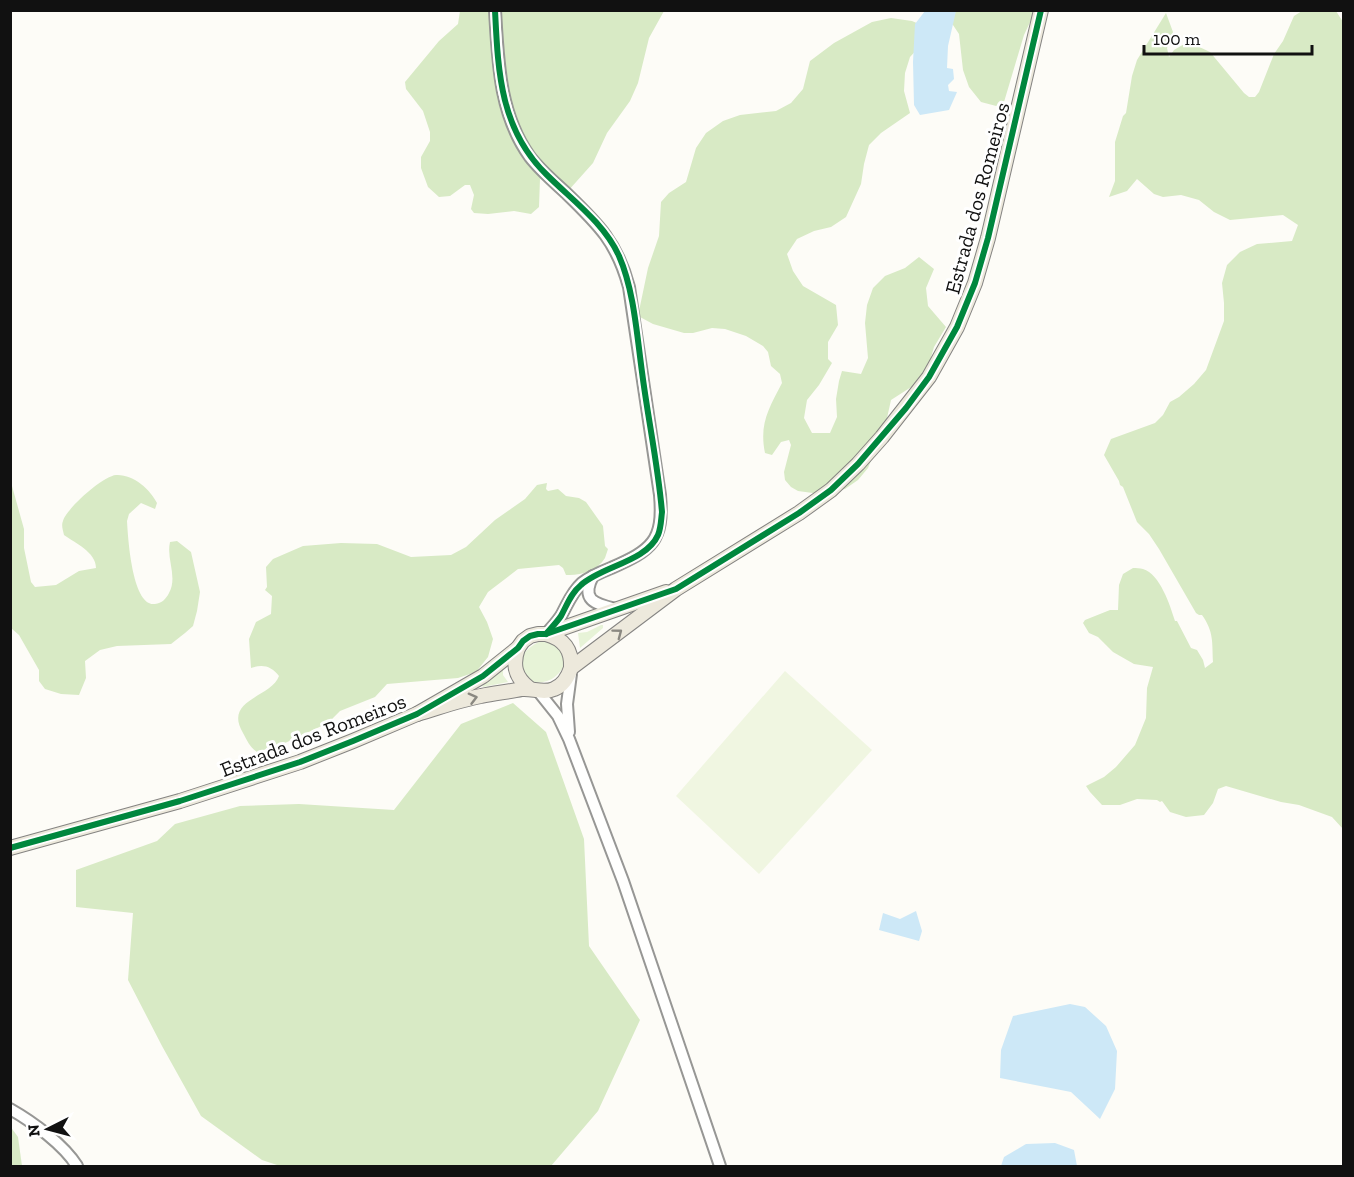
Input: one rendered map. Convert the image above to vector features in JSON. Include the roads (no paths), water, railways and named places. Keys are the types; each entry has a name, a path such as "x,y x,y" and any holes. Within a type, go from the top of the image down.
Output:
{"main road":[{"name":"Estrada dos Romeiros","path":"10,848 180,801 289,766 417,714 479,696 555,689 563,684 571,668 676,589 799,513 831,490 882,437 929,376 957,327 975,283 988,238 1041,10"},
{"name":"Estrada dos Romeiros","path":"417,714 483,676 530,636 546,634 676,589"},
{"path":"546,634 561,640 566,645 572,660 571,668"},
{"path":"518,648 514,657 517,675 522,683 533,690"}],"street":[{"path":"495,10 500,82 507,110 517,135 545,174 591,217 619,255 629,287 662,512 661,526 651,544 641,553 593,576 576,590 558,620 546,634"},
{"path":"593,576 589,583 588,593 592,601 616,609"},
{"path":"569,739 567,704 571,668"},
{"path":"533,690 558,716 569,739 623,880 720,1167"},
{"path":"10,1109 28,1119 51,1137 77,1167"}],"water":[{"path":"925,11 956,11 948,46 947,68 953,69 954,79 948,85 949,91 957,92 949,110 920,115 914,105 913,62 915,24"},
{"path":"916,911 922,931 919,941 879,930 883,913 900,919"},
{"path":"1070,1004 1085,1007 1106,1026 1117,1051 1115,1089 1100,1119 1071,1092 1000,1078 1001,1050 1013,1016"},
{"path":"1055,1143 1074,1150 1077,1166 1001,1166 1004,1157 1026,1144"}]}
